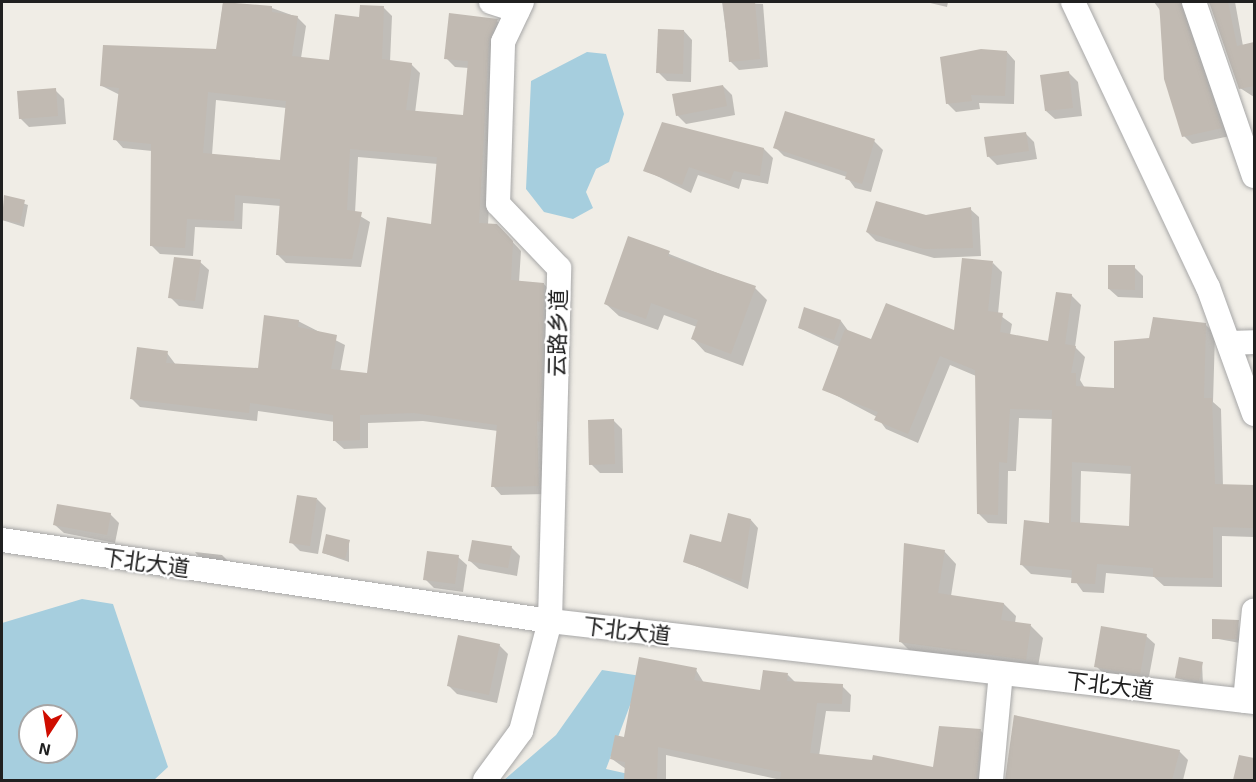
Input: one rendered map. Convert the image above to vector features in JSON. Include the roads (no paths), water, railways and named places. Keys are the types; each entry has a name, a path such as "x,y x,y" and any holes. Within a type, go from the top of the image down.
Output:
{"street":[{"path":"490,2 520,6"},
{"path":"1073,2 1203,276 1254,414"},
{"path":"1194,2 1254,176"},
{"name":"云路乡道","path":"485,780 521,731 550,621 559,268 498,204 503,42 520,6"},
{"path":"1229,343 1254,342"},
{"name":"下北大道","path":"2,540 550,621 1250,701"},
{"path":"1250,701 1254,610"},
{"path":"992,780 1001,672"}],"water":[{"path":"587,52 606,54 624,114 609,162 596,169 586,192 593,208 573,219 544,212 526,189 531,81"},
{"path":"82,599 113,604 168,767 154,780 2,780 2,623"},
{"path":"602,670 641,676 606,769 633,775 633,780 504,780 556,735"}]}
